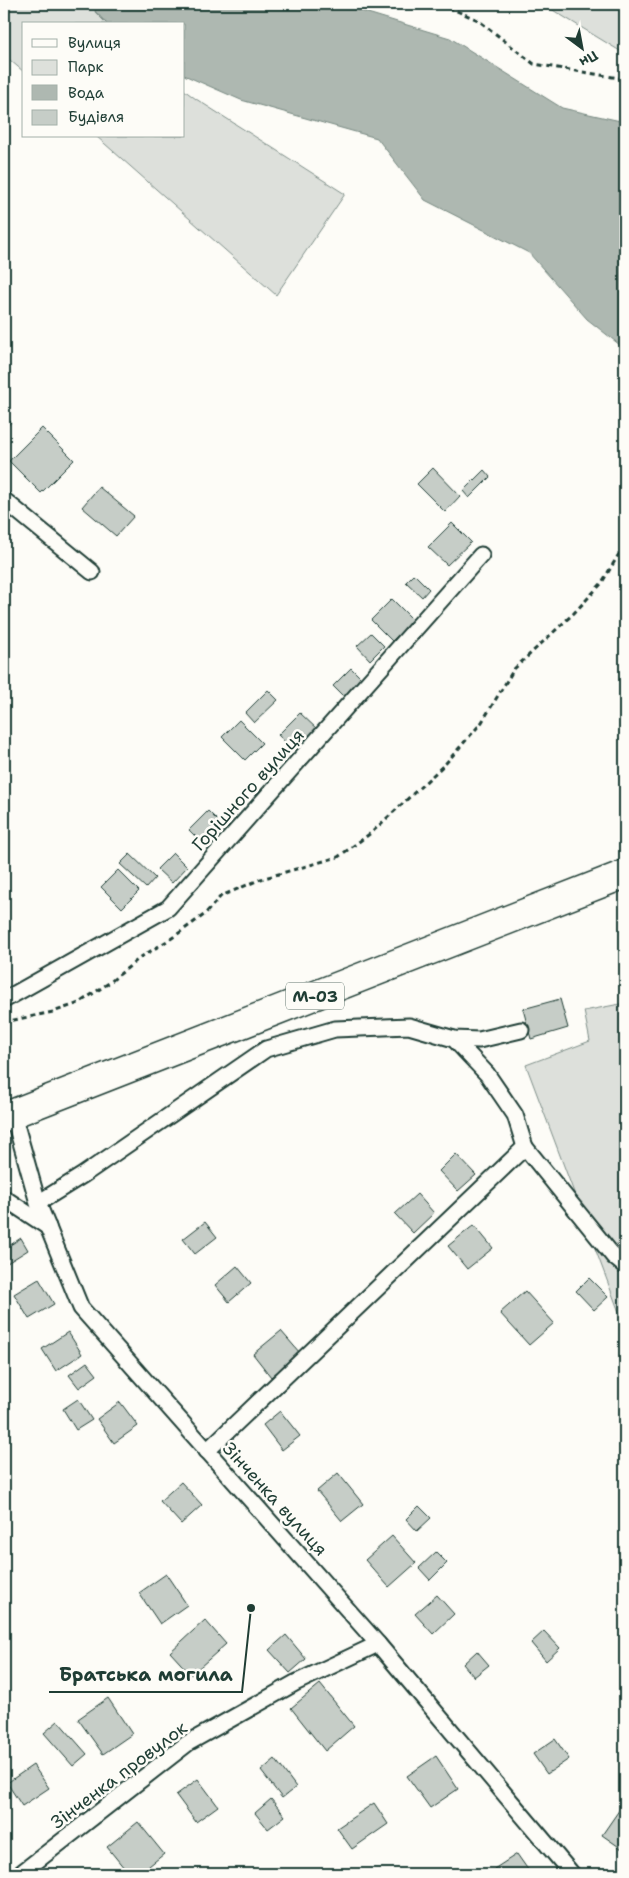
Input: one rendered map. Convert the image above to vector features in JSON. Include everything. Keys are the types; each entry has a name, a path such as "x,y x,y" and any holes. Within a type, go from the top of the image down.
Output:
{"highway":[{"name":"М-03","path":"7,1111 625,874"}],"street":[{"path":"4,500 92,572"},
{"name":"Горішного вулиця","path":"4,1000 168,908 481,555"},
{"path":"38,1203 83,1175 266,1049 335,1028 409,1026 454,1039 479,1040 521,1030"},
{"path":"454,1039 487,1074 515,1115 525,1148 614,1257 625,1266"},
{"name":"Зінченка вулиця","path":"7,1111 38,1203 81,1308 378,1644 572,1874"},
{"path":"207,1451 525,1148"},
{"path":"4,1198 48,1227"},
{"name":"Зінченка провулок","path":"20,1874 188,1742 295,1683 378,1644"}],"path":[{"path":"440,4 478,20 534,64 625,79"},
{"path":"4,1022 53,1012 79,1003 109,983 141,957 204,915 221,896 261,879 338,857 371,833 446,763 482,722 514,669 574,613 601,584 619,554 625,550"}],"green space":[{"path":"4,4 98,4 95,12 105,22 22,22 22,70 4,55"},
{"path":"519,4 625,4 625,54 551,9"},
{"path":"185,91 345,194 276,295 98,138 185,138"},
{"path":"625,1003 625,1328 526,1065 590,1041 584,1011"}],"water":[{"path":"98,4 338,4 450,38 562,108 625,122 625,349 587,319 529,253 425,200 377,138 241,100 185,75 185,22 105,22 95,11"}],"building":[{"path":"4,416 11,422 4,430"},
{"path":"42,428 74,460 41,493 9,461"},
{"path":"433,468 460,496 445,512 417,484"},
{"path":"484,470 490,477 469,498 463,491"},
{"path":"99,487 134,516 116,536 82,507"},
{"path":"452,523 471,542 447,565 428,547"},
{"path":"414,574 429,589 422,597 406,582"},
{"path":"392,599 413,620 392,641 371,620"},
{"path":"371,633 384,646 370,660 357,646"},
{"path":"351,668 363,680 345,698 333,686"},
{"path":"268,690 278,700 254,723 245,713"},
{"path":"300,713 318,730 296,752 278,735"},
{"path":"239,720 262,743 245,760 222,737"},
{"path":"208,811 225,828 206,847 189,830"},
{"path":"173,853 187,867 172,883 157,869"},
{"path":"130,854 155,878 146,888 120,864"},
{"path":"118,870 139,891 122,908 101,887"},
{"path":"560,999 568,1028 531,1039 523,1009"},
{"path":"456,1154 476,1175 458,1191 439,1171"},
{"path":"417,1194 434,1213 413,1233 395,1214"},
{"path":"205,1222 217,1237 195,1254 183,1239"},
{"path":"474,1225 493,1248 467,1269 448,1246"},
{"path":"21,1238 28,1250 4,1265 4,1249"},
{"path":"237,1266 251,1283 229,1302 215,1285"},
{"path":"589,1278 608,1297 594,1310 576,1291"},
{"path":"39,1279 54,1304 29,1319 14,1294"},
{"path":"525,1291 554,1323 529,1345 500,1313"},
{"path":"281,1331 300,1353 271,1377 253,1354"},
{"path":"68,1332 82,1354 56,1371 42,1349"},
{"path":"87,1362 97,1375 79,1388 69,1375"},
{"path":"78,1399 92,1420 76,1430 63,1409"},
{"path":"120,1402 138,1426 114,1443 97,1419"},
{"path":"280,1411 300,1436 282,1450 263,1425"},
{"path":"338,1473 363,1504 342,1521 317,1491"},
{"path":"181,1482 202,1505 181,1524 160,1501"},
{"path":"419,1506 431,1518 417,1531 406,1519"},
{"path":"392,1536 416,1563 389,1587 365,1560"},
{"path":"436,1552 447,1563 430,1580 419,1568"},
{"path":"166,1574 187,1605 160,1624 139,1593"},
{"path":"437,1595 454,1614 433,1634 415,1614"},
{"path":"205,1620 226,1644 191,1675 170,1652"},
{"path":"544,1631 560,1648 546,1661 531,1643"},
{"path":"286,1635 306,1659 290,1673 269,1650"},
{"path":"477,1651 489,1665 474,1677 463,1664"},
{"path":"320,1684 354,1726 325,1751 291,1708"},
{"path":"108,1698 132,1734 103,1754 78,1719"},
{"path":"58,1721 87,1754 73,1766 44,1733"},
{"path":"555,1739 569,1759 547,1774 533,1754"},
{"path":"436,1756 458,1789 430,1808 407,1776"},
{"path":"275,1759 296,1787 282,1798 261,1771"},
{"path":"33,1765 49,1788 22,1806 7,1783"},
{"path":"198,1779 218,1806 196,1822 176,1795"},
{"path":"271,1799 285,1816 268,1829 255,1813"},
{"path":"374,1803 388,1824 352,1849 337,1828"},
{"path":"622,1806 625,1808 625,1851 602,1835"},
{"path":"138,1822 164,1854 139,1874 129,1874 107,1847"},
{"path":"517,1854 531,1874 497,1874 494,1869"}],"place":[{"name":"Братська могила","path":"251,1608"}]}
